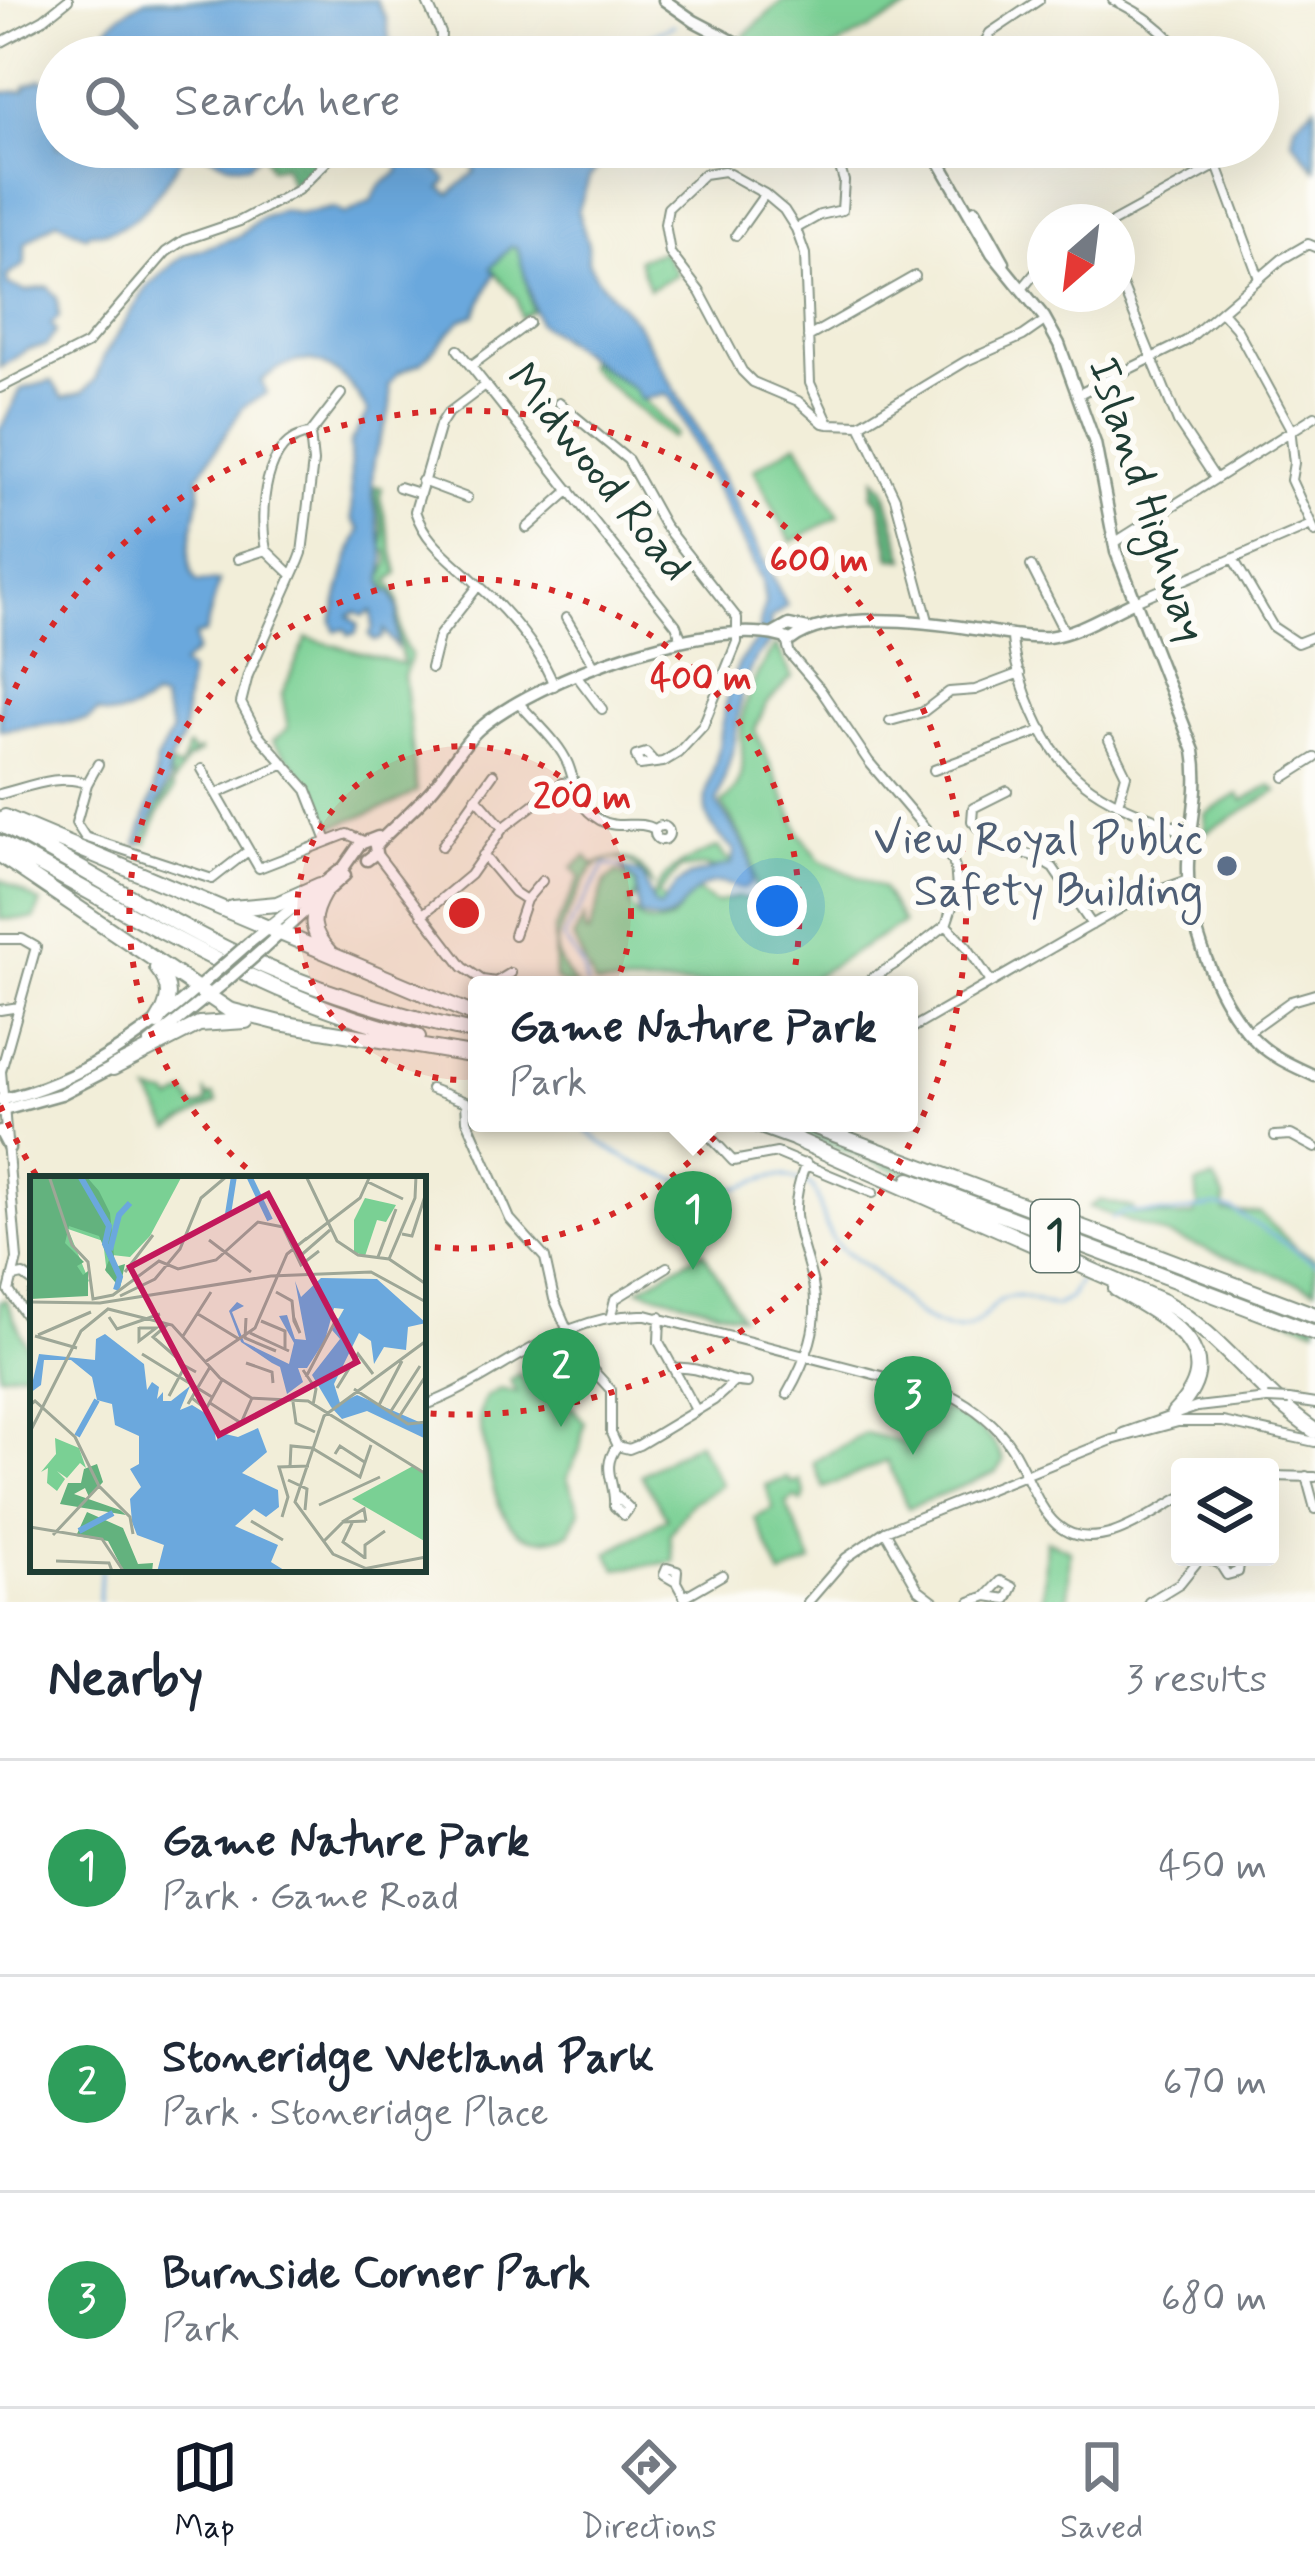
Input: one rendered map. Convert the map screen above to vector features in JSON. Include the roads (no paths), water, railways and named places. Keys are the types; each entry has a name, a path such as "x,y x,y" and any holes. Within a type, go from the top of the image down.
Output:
{"highway":[{"path":"0,819 468,1012"},
{"path":"0,819 208,940 261,965 364,1004 468,1031"},
{"path":"0,843 259,983 375,1025 468,1051"},
{"path":"0,855 238,1013 468,1052"},
{"path":"221,907 260,908 322,889"},
{"path":"322,889 311,922 320,942 338,960"},
{"path":"125,941 165,978 167,1004 157,1023"},
{"path":"112,1068 199,1024 227,1020 280,1023"},
{"name":"1","path":"776,1132 1315,1333"},
{"name":"1","path":"829,1132 1315,1313"},
{"path":"795,1139 1182,1312 1216,1337 1287,1411 1315,1431"},
{"path":"1044,1249 1158,1314 1190,1342 1197,1363 1196,1381 1174,1413"}],"main road":[{"path":"664,0 723,36"},
{"name":"Island Highway","path":"948,168 1005,265 1046,320 1095,443 1114,543 1194,751 1198,784 1188,880 1202,948 1248,1032 1270,1053 1315,1076"},
{"path":"1118,609 1128,584"},
{"path":"2,1105 60,1082 224,983 262,949 275,930 357,864 435,785 476,732 519,703 595,667 640,649 682,640 790,633 841,621 929,624 1047,637 1135,601"},
{"path":"1174,827 1193,822"},
{"path":"1174,827 1190,839"},
{"path":"2,1105 61,1094 112,1068 170,1029 202,993 210,976 249,943 275,930"},
{"path":"0,1131 9,1148"}],"street":[{"path":"0,43 68,0"},
{"path":"426,0 441,36"},
{"path":"988,36 1039,0"},
{"path":"1112,0 1139,12 1170,36"},
{"path":"0,388 87,344 166,252 298,190 320,168"},
{"path":"1135,210 1213,168"},
{"path":"1218,168 1259,278"},
{"path":"830,424 812,391 805,254 796,229 784,209 765,194 724,171 704,174 668,208 667,243 673,259 700,292 742,371 754,382 791,397 819,421 830,424 860,424 1046,320"},
{"path":"796,229 820,215 842,210 841,171"},
{"path":"736,235 765,194"},
{"path":"1079,394 1186,341 1282,259 1314,246"},
{"path":"808,337 915,276"},
{"path":"1022,289 1027,283"},
{"path":"1135,601 1313,528 1291,480 1291,430 1236,328 1221,311"},
{"path":"1134,312 1178,422 1215,478"},
{"path":"471,365 529,323"},
{"name":"Midwood Road","path":"458,350 663,607 682,640"},
{"path":"484,386 440,425 415,511 421,530 543,657 554,686"},
{"path":"327,841 307,790 257,733 241,704 248,675 302,553 313,462 310,434 341,394"},
{"path":"559,403 628,460 664,525 736,618 738,635 703,726 678,753 654,762"},
{"path":"428,415 440,425"},
{"path":"1114,543 1315,416"},
{"path":"860,424 896,498 929,624"},
{"path":"292,575 266,550 268,490 276,456 295,435 310,434"},
{"path":"422,482 467,498"},
{"path":"399,487 418,493"},
{"path":"527,528 570,490"},
{"path":"238,559 266,550"},
{"path":"1234,560 1273,627 1297,643 1315,636"},
{"path":"1030,566 1065,633"},
{"path":"430,668 439,636 479,586"},
{"path":"566,618 595,667"},
{"path":"790,633 790,654 820,689 868,762 953,861 958,878 957,897 946,925 875,976"},
{"path":"1012,634 1020,673 1043,730 1070,774 1118,804 1174,827"},
{"path":"890,721 923,712 949,692 974,690 1020,673"},
{"path":"578,676 602,709"},
{"path":"519,703 566,760 576,795 598,819 614,826 642,823 656,829"},
{"path":"934,770 1043,730"},
{"path":"1108,740 1126,771 1118,804"},
{"path":"1286,777 1315,758"},
{"path":"98,764 76,823 85,837 212,879 248,851"},
{"path":"218,793 285,764"},
{"path":"202,769 259,868 347,834 391,875 473,976"},
{"path":"442,846 493,774"},
{"path":"0,794 62,780 87,784"},
{"path":"422,915 470,874 503,828 562,783 571,782"},
{"path":"1007,791 973,808 970,818 996,848 1016,851 1054,868 1092,925"},
{"path":"476,796 503,828"},
{"path":"483,855 526,900"},
{"path":"918,1025 1162,887 1188,880"},
{"path":"514,935 526,900 542,881"},
{"path":"946,925 968,947 991,982"},
{"path":"0,939 34,943 2,1064 19,1276"},
{"path":"504,976 511,973"},
{"path":"1248,1032 1291,1001 1315,994"},
{"path":"0,1010 19,1007"},
{"path":"431,1089 466,1102 468,1118"},
{"path":"472,1132 510,1219 547,1262 566,1328 586,1363 610,1390 611,1433 617,1446"},
{"path":"705,1132 733,1161 777,1154 873,1193"},
{"path":"1275,1136 1292,1135 1315,1148"},
{"path":"787,1394 806,1357 814,1299 794,1224 796,1192 804,1168"},
{"path":"610,1315 615,1298 667,1267"},
{"path":"19,1276 30,1281"},
{"path":"19,1276 9,1286 30,1320"},
{"path":"15,1299 30,1296"},
{"path":"426,1404 566,1328 610,1315 660,1317 947,1393 997,1428 1046,1514 1079,1534 1112,1534 1171,1503"},
{"path":"660,1317 659,1342 696,1410"},
{"path":"540,1394 586,1363"},
{"path":"674,1368 684,1366 747,1383"},
{"path":"617,1446 639,1445 733,1382"},
{"path":"808,1602 846,1558 885,1531 1174,1413 1225,1402 1315,1404"},
{"path":"1112,1440 1178,1422 1222,1422 1315,1442"},
{"path":"615,1495 607,1463 617,1446"},
{"path":"1279,1476 1310,1476 1315,1509"},
{"path":"885,1531 918,1589 934,1602"},
{"path":"1149,1602 1180,1583 1195,1566"},
{"path":"676,1582 686,1599 722,1575"},
{"path":"970,1602 987,1596"}],"water":[{"path":"146,0 376,0 389,36 103,36 128,10"},
{"path":"36,82 36,168 175,168 149,204 123,226 86,236 57,221 25,243 25,264 7,276 8,285 26,291 48,287 57,298 59,317 51,324 56,331 46,346 28,349 0,368 0,93 24,91"},
{"path":"1315,105 1315,169 1292,140 1295,124"},
{"path":"399,168 434,168 447,180 441,188 450,194 474,168 597,168 578,211 588,262 637,323 704,441 787,606 770,619 771,641 755,659 742,688 734,746 717,802 747,851 751,884 743,889 725,883 702,888 664,920 639,914 636,883 619,866 642,875 654,905 660,908 689,876 732,864 734,850 711,825 706,803 729,690 739,664 756,642 765,602 762,580 671,399 666,394 641,400 635,390 538,323 517,247 511,246 491,268 495,273 475,315 461,320 421,363 398,373 389,385 389,414 374,460 372,484 384,555 383,587 391,592 398,608 396,647 384,630 375,641 369,635 372,611 349,616 358,624 356,633 349,635 345,629 336,631 332,622 360,530 352,519 350,443 368,412 335,371 308,361 293,362 261,381 267,393 243,407 198,477 191,571 197,582 219,581 205,633 195,636 196,652 182,665 189,672 182,739 140,845 136,844 154,791 156,761 172,732 162,700 153,698 119,715 98,712 87,720 0,730 0,430 21,389 52,381 63,398 83,392 95,380 104,356 147,287 182,256 239,236 259,219 283,210 300,214 333,208 345,214 371,201"}],"waterway":[{"path":"650,36 674,25"},
{"path":"585,976 563,938 605,865 620,867"},
{"path":"589,1132 628,1159 695,1185 732,1189 781,1176 812,1186 826,1225 843,1251 937,1326 966,1328 1010,1297 1055,1306 1070,1298 1080,1279"},
{"path":"1112,1219 1125,1212 1173,1213 1216,1206 1233,1210 1315,1263"},
{"path":"99,1602 101,1572"}],"place":[{"name":"View Royal Public Safety Building","path":"1227,866"},
{"name":"Game Nature Park","path":"693,1270"},
{"name":"Stoneridge Wetland Park","path":"561,1427"},
{"name":"Burnside Corner Park","path":"913,1455"}]}
